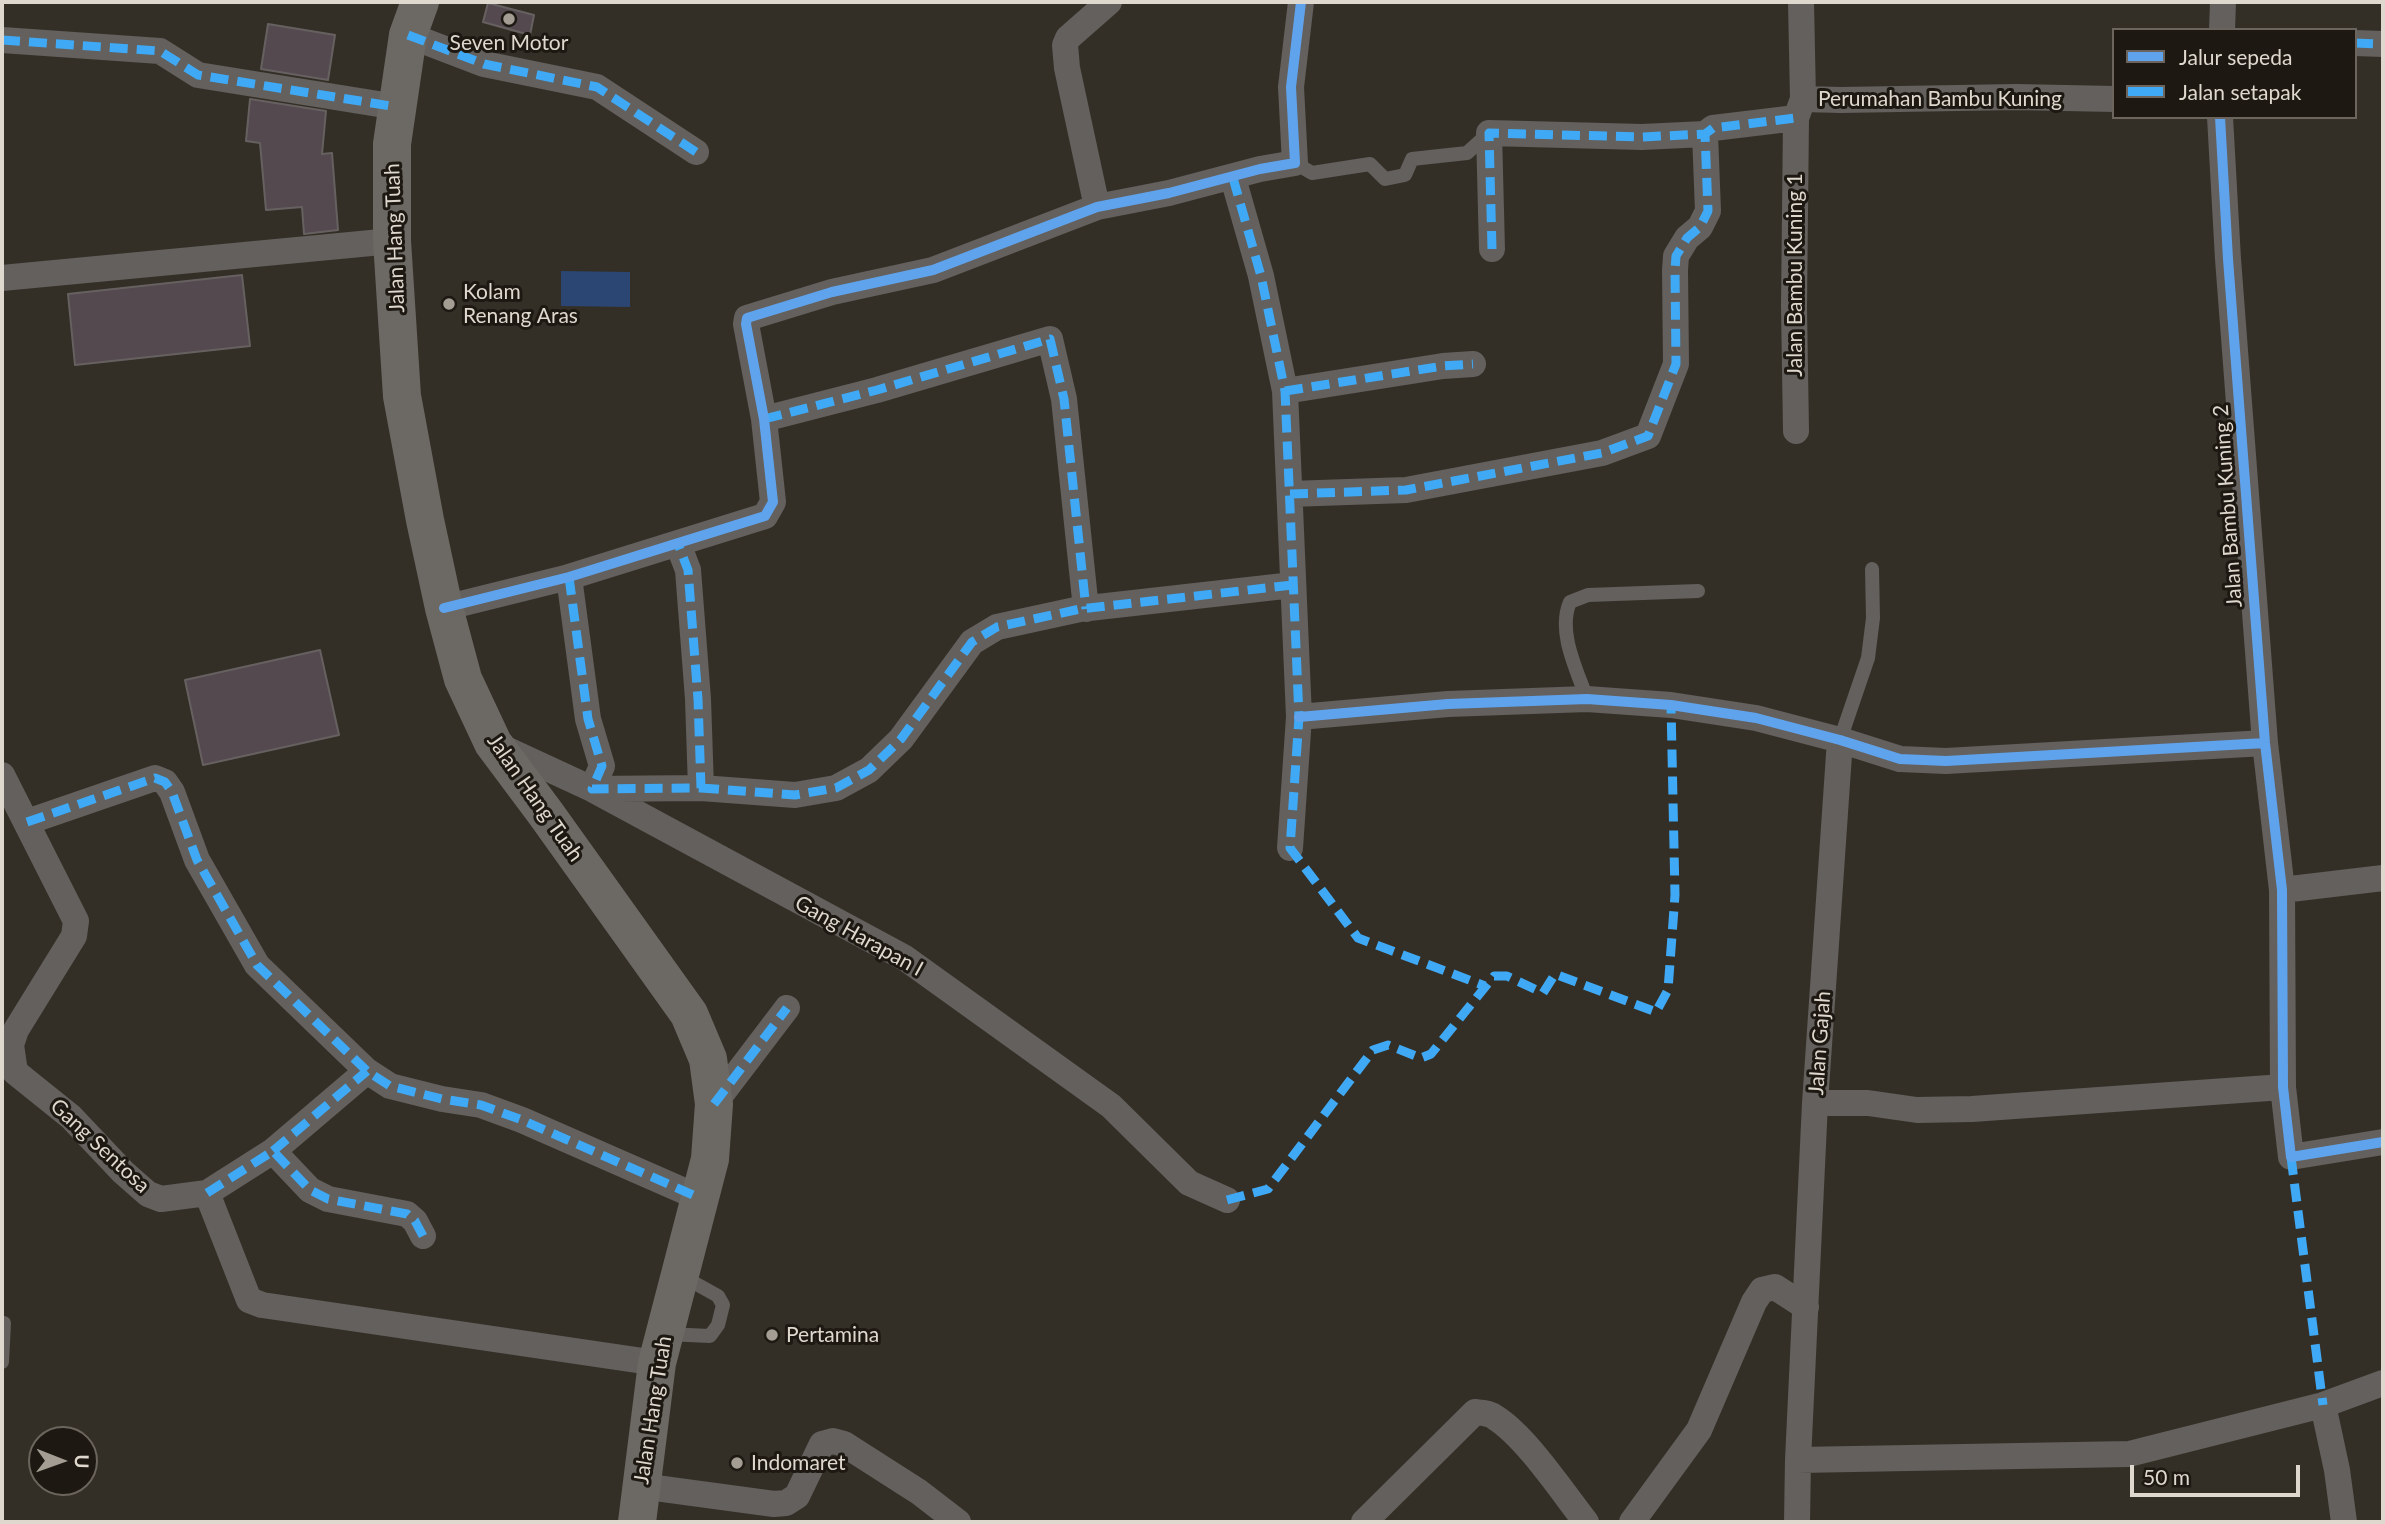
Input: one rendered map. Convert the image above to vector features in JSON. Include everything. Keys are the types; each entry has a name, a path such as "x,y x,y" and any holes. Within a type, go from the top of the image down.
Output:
{"main road":[{"name":"Jalan Hang Tuah","path":"414,19 392,144 392,241 402,396 425,520 463,679 493,743 689,1014 708,1059 713,1104 710,1159 661,1348 639,1504"}],"street":[{"path":"1097,207 1067,68 1065,46 1068,38 1109,2"},
{"path":"444,608 569,577 765,516 773,502 764,419 747,318 832,292 933,270 1097,207 1295,163 1291,88 1301,2"},
{"name":"Jalan Bambu Kuning 1","path":"1796,431 1794,307 1801,2"},
{"path":"2222,28 2223,2"},
{"path":"414,19 484,64 597,87 696,152"},
{"path":"2,40 160,51 198,75 397,107"},
{"path":"2357,43 2383,44"},
{"name":"Perumahan Bambu Kuning","path":"1489,134 1642,137 1705,134 1713,128 1841,100 2016,97 2112,99"},
{"name":"Jalan Bambu Kuning 2","path":"2220,119 2228,259 2265,743 2282,890 2283,1087 2291,1157 2383,1142"},
{"path":"1489,134 1492,249"},
{"path":"1290,494 1406,490 1602,453 1648,436 1676,364 1676,256 1687,238 1700,226 1708,211 1705,134"},
{"path":"1233,178 1261,276 1285,391 1299,717 1290,848"},
{"path":"2,278 392,241"},
{"path":"764,419 877,390 1050,339 1063,399 1086,608"},
{"path":"1285,391 1443,366 1473,364"},
{"path":"678,544 688,569 698,699 701,788"},
{"path":"569,577 588,719 602,766 592,789 701,788 795,794 836,789 869,770 901,740 972,642 997,627 1086,608 1293,585"},
{"path":"1299,717 1448,704 1587,699 1671,705 1756,718 1900,759 1946,761 2265,743"},
{"name":"Jalan Gajah","path":"1797,1522 1815,1102 1840,740"},
{"name":"Gang Harapan I","path":"493,743 592,789 905,958 1111,1107 1189,1183 1227,1200"},
{"name":"Gang Sentosa","path":"2,775 76,921 76,930 16,1030 11,1045 15,1072 71,1117 123,1172 148,1194 161,1199 173,1199 207,1193"},
{"path":"27,822 155,778 165,782 172,792 197,860 257,965 367,1071 390,1086 481,1105 522,1119 700,1198"},
{"path":"2282,890 2383,878"},
{"path":"713,1104 788,1008"},
{"path":"367,1071 273,1151 207,1193 249,1300 262,1305 661,1348"},
{"path":"1815,1102 1868,1104 1917,1110 1972,1109 2283,1087"},
{"path":"273,1151 310,1190 328,1199 407,1214 415,1221 423,1236"},
{"path":"1632,1522 1699,1430 1754,1302 1762,1290 1775,1287 1806,1307"},
{"path":"1798,1460 2129,1454 2323,1405 2383,1383"},
{"path":"2323,1405 2337,1470 2344,1522"},
{"path":"1364,1522 1475,1412 1487,1413 1497,1418 1526,1446 1586,1522"},
{"path":"639,1504 786,1503 797,1496 822,1444 833,1441 844,1444 919,1492 958,1522"}],"lane":[{"path":"1295,163 1312,173 1370,164 1385,179 1405,175 1412,159 1466,153 1489,134"},
{"name":"Jalan Gajah","path":"1840,740 1868,658 1873,618 1872,569"},
{"path":"1587,699 1567,638 1564,614 1570,601 1588,595 1698,591"},
{"path":"661,1348 710,1336 718,1325 723,1305 718,1296 680,1275"},
{"path":"2,1362 4,1324"}],"water":[{"path":"561,271 630,272 630,307 561,306"}],"building":[{"name":"Seven Motor","path":"488,3 534,15 530,35 483,22"},
{"path":"268,24 335,35 328,80 261,69"},
{"path":"250,99 326,111 322,154 332,153 338,230 304,234 302,207 266,210 260,143 246,141"},
{"path":"242,275 250,346 75,365 68,294"},
{"path":"320,650 339,735 203,765 185,680"}],"marked path":[{"path":"408,35 484,64 597,87 696,152"},
{"path":"2,40 160,51 198,75 397,107"},
{"path":"2357,43 2383,44"},
{"path":"1492,249 1489,133 1642,137 1705,134 1713,128 1796,118"},
{"path":"1290,494 1406,490 1602,453 1648,436 1676,364 1676,256 1687,238 1700,227 1708,211 1705,134"},
{"path":"1233,178 1261,276 1285,391 1299,717 1290,848 1358,938 1485,986"},
{"path":"764,419 877,390 1050,339 1064,399 1086,609"},
{"path":"1285,391 1443,366 1473,364"},
{"path":"569,577 588,719 602,766 592,789 701,788 698,699 688,570 678,544"},
{"path":"701,788 795,795 836,788 869,770 901,739 972,642 997,627 1080,609 1293,585"},
{"path":"1227,1200 1268,1189 1373,1050 1388,1045 1421,1058 1431,1054 1494,976 1507,976 1543,993 1555,974 1656,1012 1668,990 1675,895 1671,705"},
{"path":"27,822 155,778 165,782 172,792 197,860 257,965 367,1071 390,1086 481,1105 522,1120 700,1198"},
{"path":"714,1104 787,1008"},
{"path":"273,1151 367,1071"},
{"path":"207,1193 273,1151 310,1190 328,1199 407,1214 415,1221 423,1236"},
{"path":"2291,1157 2323,1405"}],"cycle path":[{"path":"444,608 569,577 765,516 773,502 764,419 747,318 832,292 933,270 1097,207 1295,163 1291,87 1301,2"},
{"path":"2220,119 2228,259 2265,743 2282,890 2283,1087 2291,1157 2383,1142"},
{"path":"1299,717 1448,704 1587,699 1671,705 1756,718 1900,759 1946,761 2265,743"}],"place":[{"name":"Seven Motor","path":"509,19"},
{"name":"Kolam Renang Aras","path":"449,304"},
{"name":"Pertamina","path":"772,1335"},
{"name":"Indomaret","path":"737,1463"}]}
